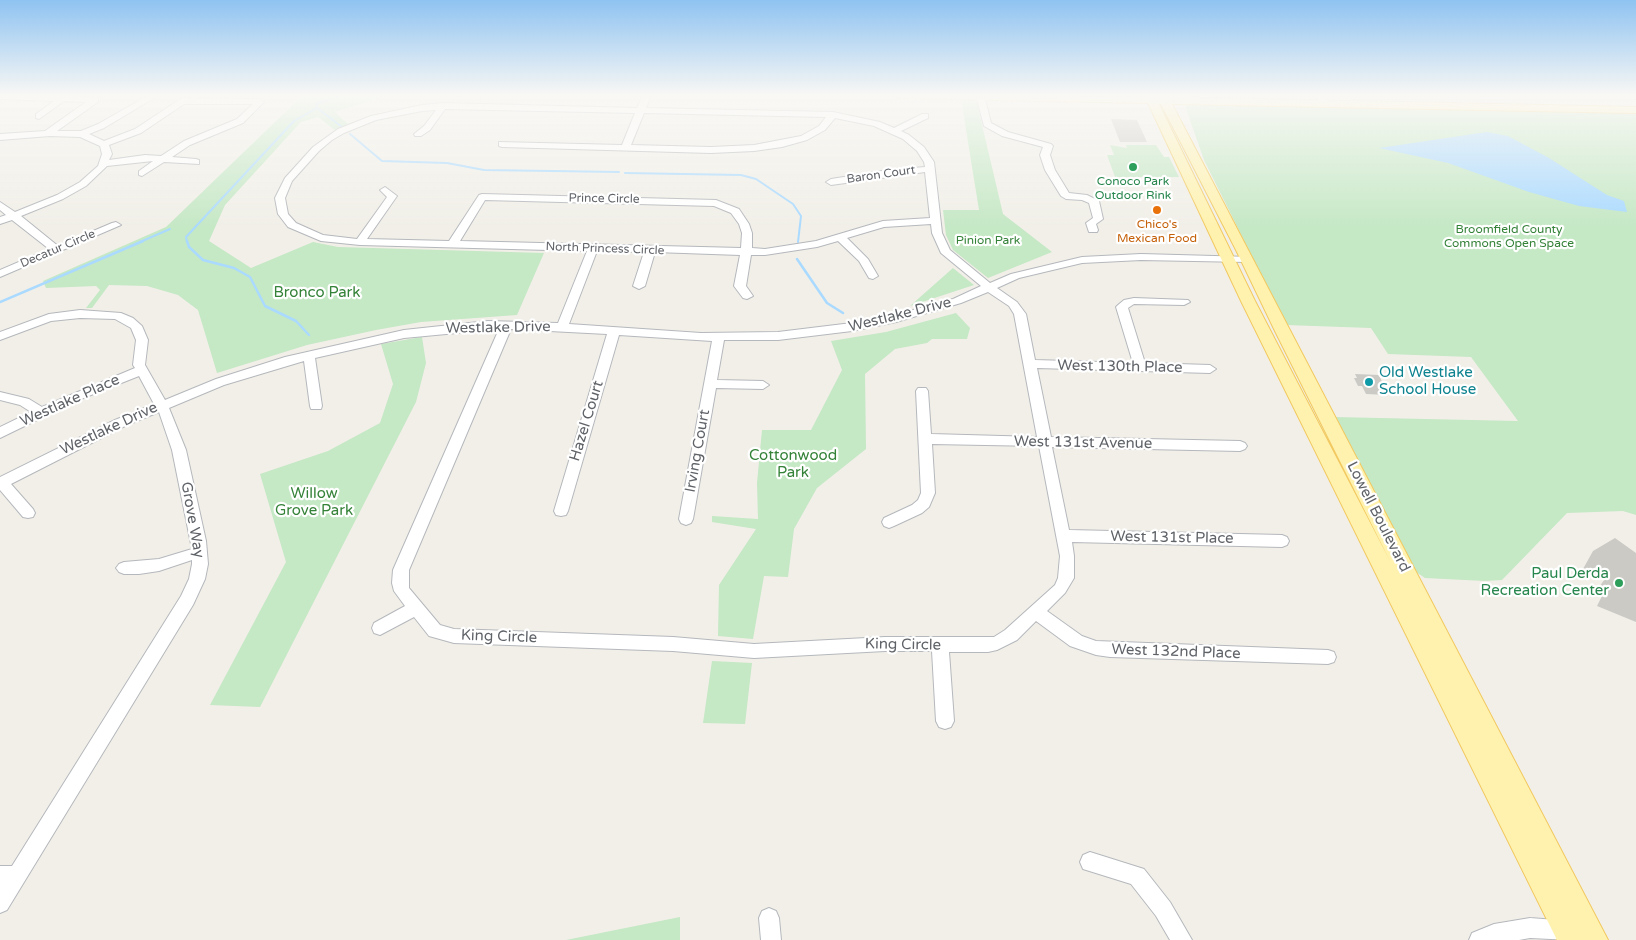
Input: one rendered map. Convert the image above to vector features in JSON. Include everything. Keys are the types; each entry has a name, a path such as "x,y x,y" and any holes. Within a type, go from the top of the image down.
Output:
{"main road":[{"name":"Lowell Boulevard","path":"1174,139 1202,203 1236,254 1282,331 1412,583 1581,936"},
{"name":"Lowell Boulevard","path":"1180,139 1233,231 1236,254 1248,301 1357,514 1581,936"},
{"path":"1202,203 1213,207 1233,231"},
{"path":"1357,514 1373,535 1394,575 1399,580 1412,583"}],"street":[{"path":"0,221 73,190 92,178 105,162 107,154 104,144 96,139"},
{"path":"104,144 116,139"},
{"path":"142,173 187,143 197,139"},
{"path":"276,226 289,222 280,206 282,190 288,180 316,149 328,139"},
{"path":"625,148 629,139"},
{"path":"502,144 733,150 770,146 800,139"},
{"path":"909,139 921,149 929,162 930,169"},
{"path":"1022,139 1048,146 1045,155 1050,170 1066,196 1084,197 1094,201 1098,219 1092,226"},
{"path":"105,162 140,158 196,162"},
{"name":"Baron Court","path":"831,182 888,173 930,169"},
{"name":"King Circle","path":"507,326 401,570 400,583 402,592 435,631 454,636 654,643 754,651 884,644 988,645 997,643 1011,635 1060,589 1066,578 1067,556 1030,364 1017,309 950,257 941,244 936,221 930,169"},
{"path":"360,242 392,196 385,190"},
{"name":"Prince Circle","path":"452,245 482,197 697,201 723,205 735,211 744,224 747,233 745,252"},
{"path":"0,205 57,250"},
{"name":"North Princess Circle","path":"289,222 321,238 360,242 745,252 795,249 883,224 936,221"},
{"name":"Decatur Circle","path":"0,274 116,225"},
{"path":"840,236 863,259 873,276"},
{"path":"562,327 593,249"},
{"path":"639,286 650,250"},
{"path":"745,252 740,286 747,296"},
{"name":"Westlake Drive","path":"1,482 75,444 160,405 242,374 362,342 427,330 507,326 562,327 719,337 778,336 852,327 922,312 990,288 1015,276 1062,264 1098,259 1236,254"},
{"path":"1140,367 1122,307 1134,301 1184,302"},
{"name":"Grove Way","path":"0,336 29,324 63,316 96,313 117,316 136,326 142,340 139,357 141,370 160,405 178,450 200,552 197,579 187,600 8,876 0,903"},
{"name":"Hazel Court","path":"561,511 614,331"},
{"name":"Irving Court","path":"686,519 719,337"},
{"path":"309,355 316,406"},
{"name":"West 130th Place","path":"1030,364 1210,369"},
{"name":"Westlake Place","path":"0,433 100,385 141,370"},
{"path":"710,384 763,385"},
{"path":"888,522 917,509 926,499 928,493 922,391"},
{"path":"0,396 24,402 42,413"},
{"name":"West 131st Avenue","path":"925,439 1240,446"},
{"path":"1,482 28,513"},
{"name":"West 131st Place","path":"1063,536 1282,541"},
{"path":"124,568 159,565 200,552"},
{"path":"380,628 416,608"},
{"name":"West 132nd Place","path":"1036,612 1068,635 1096,648 1328,657"},
{"path":"940,645 945,721"},
{"path":"1090,862 1137,876 1166,911 1182,940"},
{"path":"770,918 771,940"},
{"path":"1479,940 1494,934 1520,929 1581,936"}],"green space":[{"name":"Bronco Park","path":"257,139 286,139 225,205 209,241 251,268 313,242 338,247 544,253 517,315 421,322 376,330 307,345 217,373 198,310 178,295 147,286 109,285 92,308 86,308 100,290 96,286 46,288 43,281 166,227"},
{"name":"Pinion Park","path":"967,139 985,139 1003,214 1052,252 988,278 953,250 946,235 943,210 979,210"},
{"name":"Broomfield County Commons Open Space","path":"1197,139 1636,139 1636,515 1623,511 1567,513 1502,580 1425,578 1413,570 1333,417 1518,421 1471,357 1388,354 1371,328 1286,325 1204,160"},
{"path":"1110,145 1127,148 1126,145 1156,145 1164,157 1169,157 1179,177 1115,177 1107,155 1114,155"},
{"path":"953,268 974,285 910,306"},
{"name":"Cottonwood Park","path":"956,313 970,328 967,339 932,339 927,343 895,349 865,374 866,449 817,488 794,529 788,577 764,576 753,639 718,636 719,585 756,529 712,522 712,516 758,519 757,483 762,430 811,430 842,370 831,341 886,332"},
{"name":"Willow Grove Park","path":"422,337 426,363 416,402 260,707 210,705 286,562 260,474 328,451 380,423 393,384 381,344"},
{"path":"712,661 752,663 745,724 703,723"},
{"path":"680,917 680,940 566,940"}],"water":[{"path":"1441,139 1513,139 1549,158 1607,195 1624,201 1627,212 1579,206 1529,192 1448,163 1379,148"}],"building":[{"path":"1119,139 1146,139 1147,142 1120,142"},
{"name":"Old Westlake School House","path":"1355,374 1379,375 1388,395 1366,394 1362,386 1358,386 1354,378 1357,378"},
{"name":"Paul Derda Recreation Center","path":"1615,538 1636,553 1636,622 1597,606 1606,588 1600,586 1604,580 1583,569 1593,551"}],"waterway":[{"path":"187,242 186,237 277,139"},
{"path":"356,139 382,161 447,163 484,170 619,172"},
{"path":"625,173 741,175 756,179 793,204 801,216 798,242"},
{"path":"140,242 170,229"},
{"path":"0,302 143,241"},
{"path":"187,241 189,247 203,260 234,268 250,277 265,306 296,321 309,335"},
{"path":"797,259 827,303 843,313"}],"place":[{"name":"Conoco Park Outdoor Rink","path":"1133,167"},
{"name":"Chico's Mexican Food","path":"1157,210"},
{"name":"Old Westlake School House","path":"1369,382"},
{"name":"Paul Derda Recreation Center","path":"1619,583"}]}
